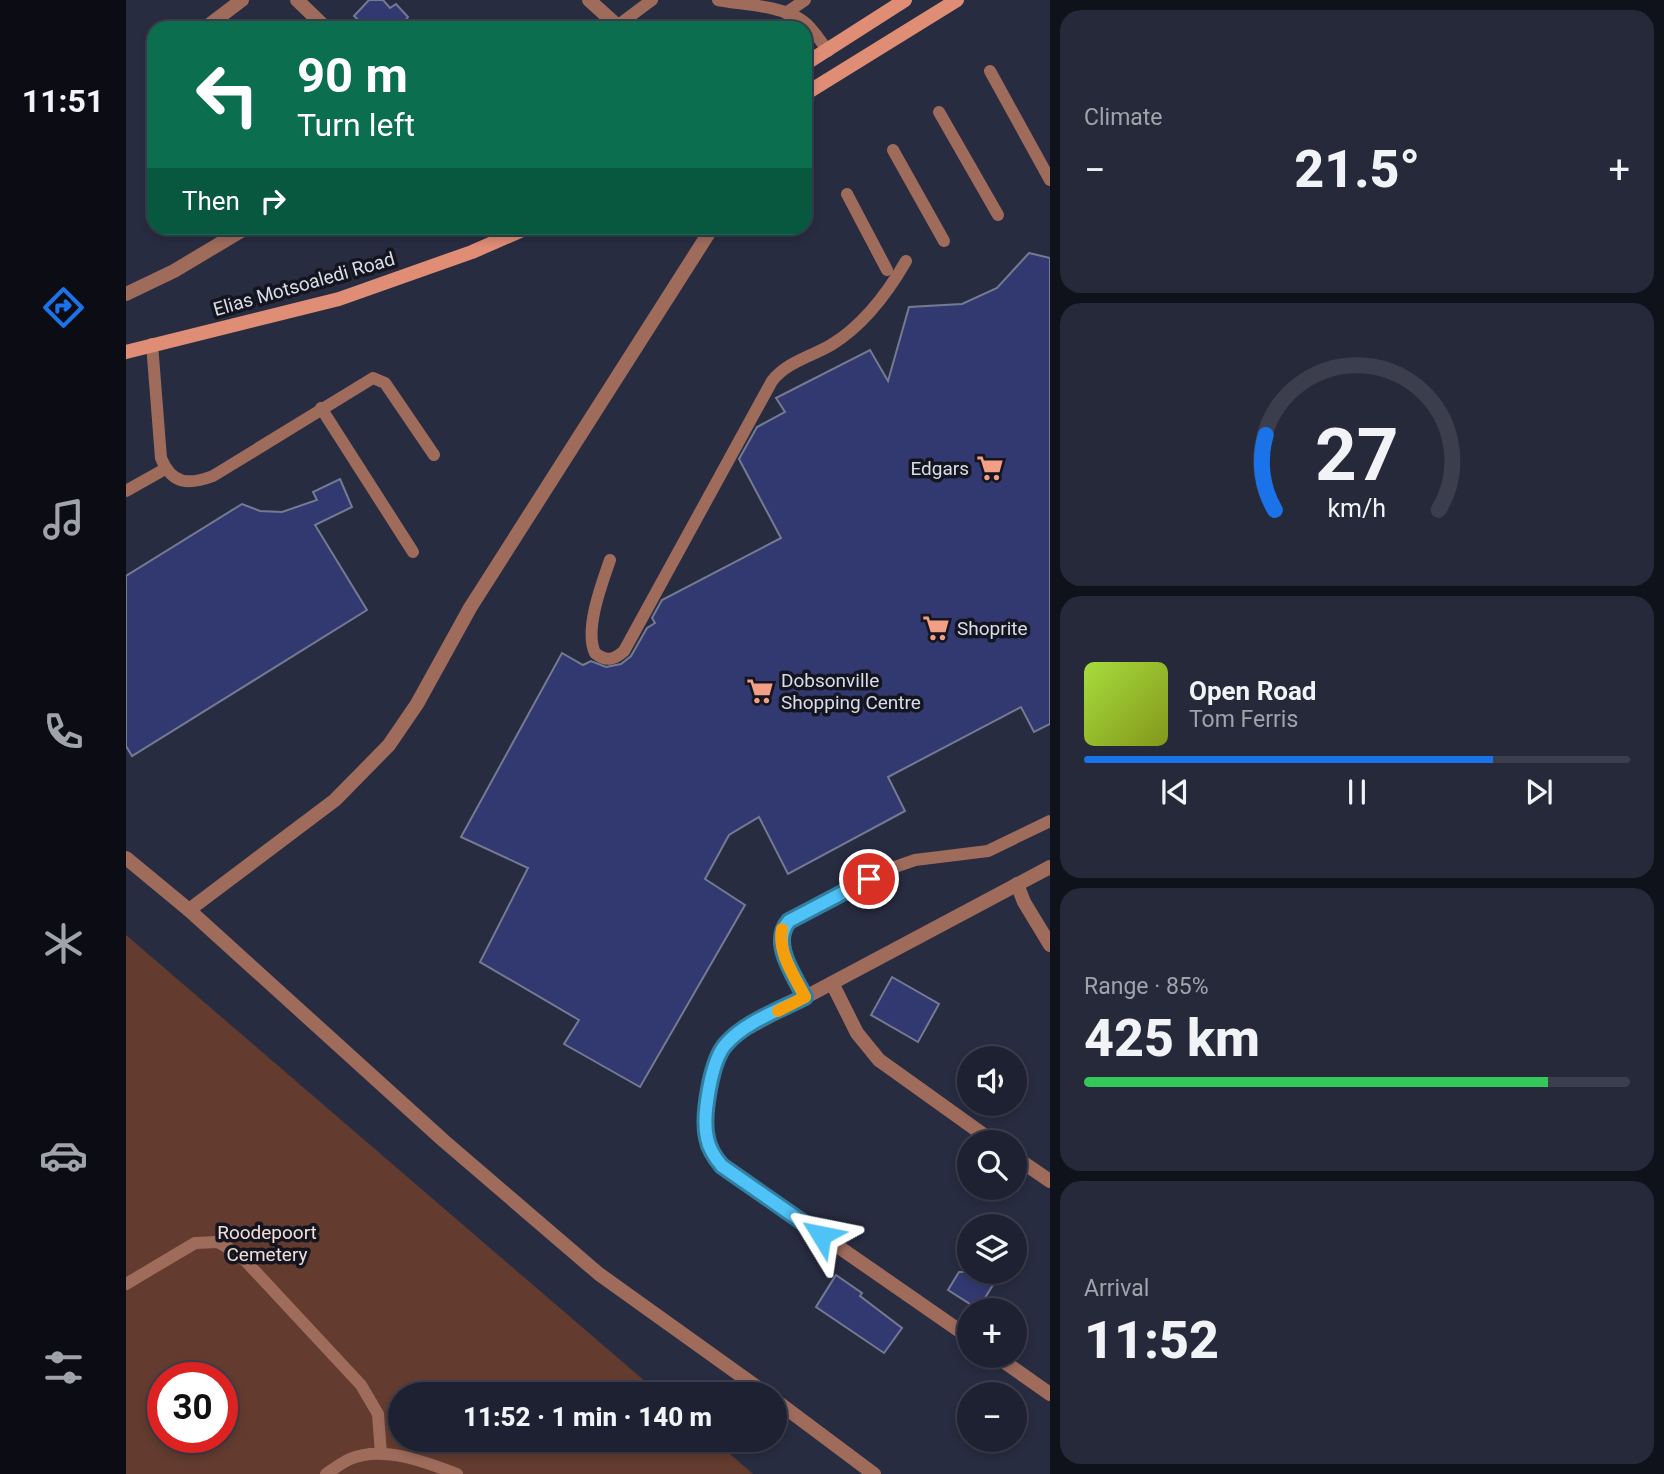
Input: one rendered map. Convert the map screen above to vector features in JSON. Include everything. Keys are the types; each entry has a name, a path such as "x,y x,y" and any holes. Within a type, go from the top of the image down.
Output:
{"main road":[{"path":"812,90 957,0"},
{"path":"812,60 901,1"},
{"name":"Elias Motsoaledi Road","path":"126,352 338,299 472,252 511,235"}],"street":[{"path":"214,21 242,0"},
{"path":"297,0 319,21"},
{"path":"589,0 612,21"},
{"path":"126,294 174,271 234,235"},
{"path":"189,910 335,800 389,745 418,704 470,608 708,235"},
{"path":"126,858 189,910 444,1140 599,1274 750,1382"},
{"path":"957,1329 732,1174 712,1151 707,1138 706,1122 719,1055 724,1045 740,1032 833,985 1050,867"},
{"path":"1017,884 1024,902 1050,945"},
{"path":"833,985 856,1033 879,1060 977,1130"},
{"path":"1027,1165 1050,1181"},
{"path":"1013,1368 1050,1394"},
{"path":"787,1409 874,1474"}],"lane":[{"path":"623,21 629,14 652,0"},
{"path":"718,0 786,13 802,21"},
{"path":"786,13 805,0"},
{"path":"812,31 828,51"},
{"path":"990,71 1050,180"},
{"path":"939,112 998,215"},
{"path":"893,150 944,241"},
{"path":"847,194 887,270"},
{"path":"611,560 598,593 592,636 595,653 606,659 614,659 624,651 772,381 786,367 820,351 852,330 893,284 906,261"},
{"path":"152,344 158,445 165,469 174,478 185,483 213,476 367,380 378,379 385,383 434,455"},
{"path":"321,408 413,552"},
{"path":"126,491 165,469"},
{"path":"805,997 780,939 789,921 889,869 915,860 988,851 1050,821"},
{"path":"126,1284 195,1243 218,1242 240,1255 361,1385 378,1414 381,1454"},
{"path":"326,1474 351,1458 381,1454 420,1462 457,1474"}],"green space":[{"name":"Roodepoort Cemetery","path":"126,935 646,1382 388,1382 388,1452 728,1452 753,1474 126,1474"}],"building":[{"path":"369,0 383,0 390,8 396,4 408,17 405,21 360,21 354,16"},
{"name":"Dobsonville Shopping Centre","path":"1029,253 1050,258 1050,724 1034,732 1021,707 888,777 905,811 788,874 759,817 729,835 705,879 745,905 640,1087 564,1044 579,1020 480,962 528,868 461,837 562,653 583,665 591,661 606,667 621,664 631,656 647,628 655,623 652,618 662,600 781,538 739,459 757,427 785,412 776,398 870,350 888,381 909,307 962,304 997,288"},
{"path":"340,479 352,507 315,525 367,610 132,756 126,746 126,576 242,504 260,511 282,512 317,500 313,492"},
{"path":"892,977 939,1004 918,1042 871,1015"},
{"path":"836,1275 862,1293 860,1296 902,1328 884,1353 816,1307"},
{"path":"957,1275 957,1284 994,1284 985,1298 961,1298 948,1290"}],"slow traffic":[{"path":"778,1011 805,997 787,960 780,939 782,929"}],"place":[{"name":"Edgars","path":"990,468"},
{"name":"Shoprite","path":"936,628"},
{"name":"Dobsonville Shopping Centre","path":"760,691"}],"route":[{"path":"821,1235 722,1166 715,1158 707,1138 707,1107 714,1069 724,1045 740,1032 805,997 780,939 783,929 789,921 869,879"}]}
